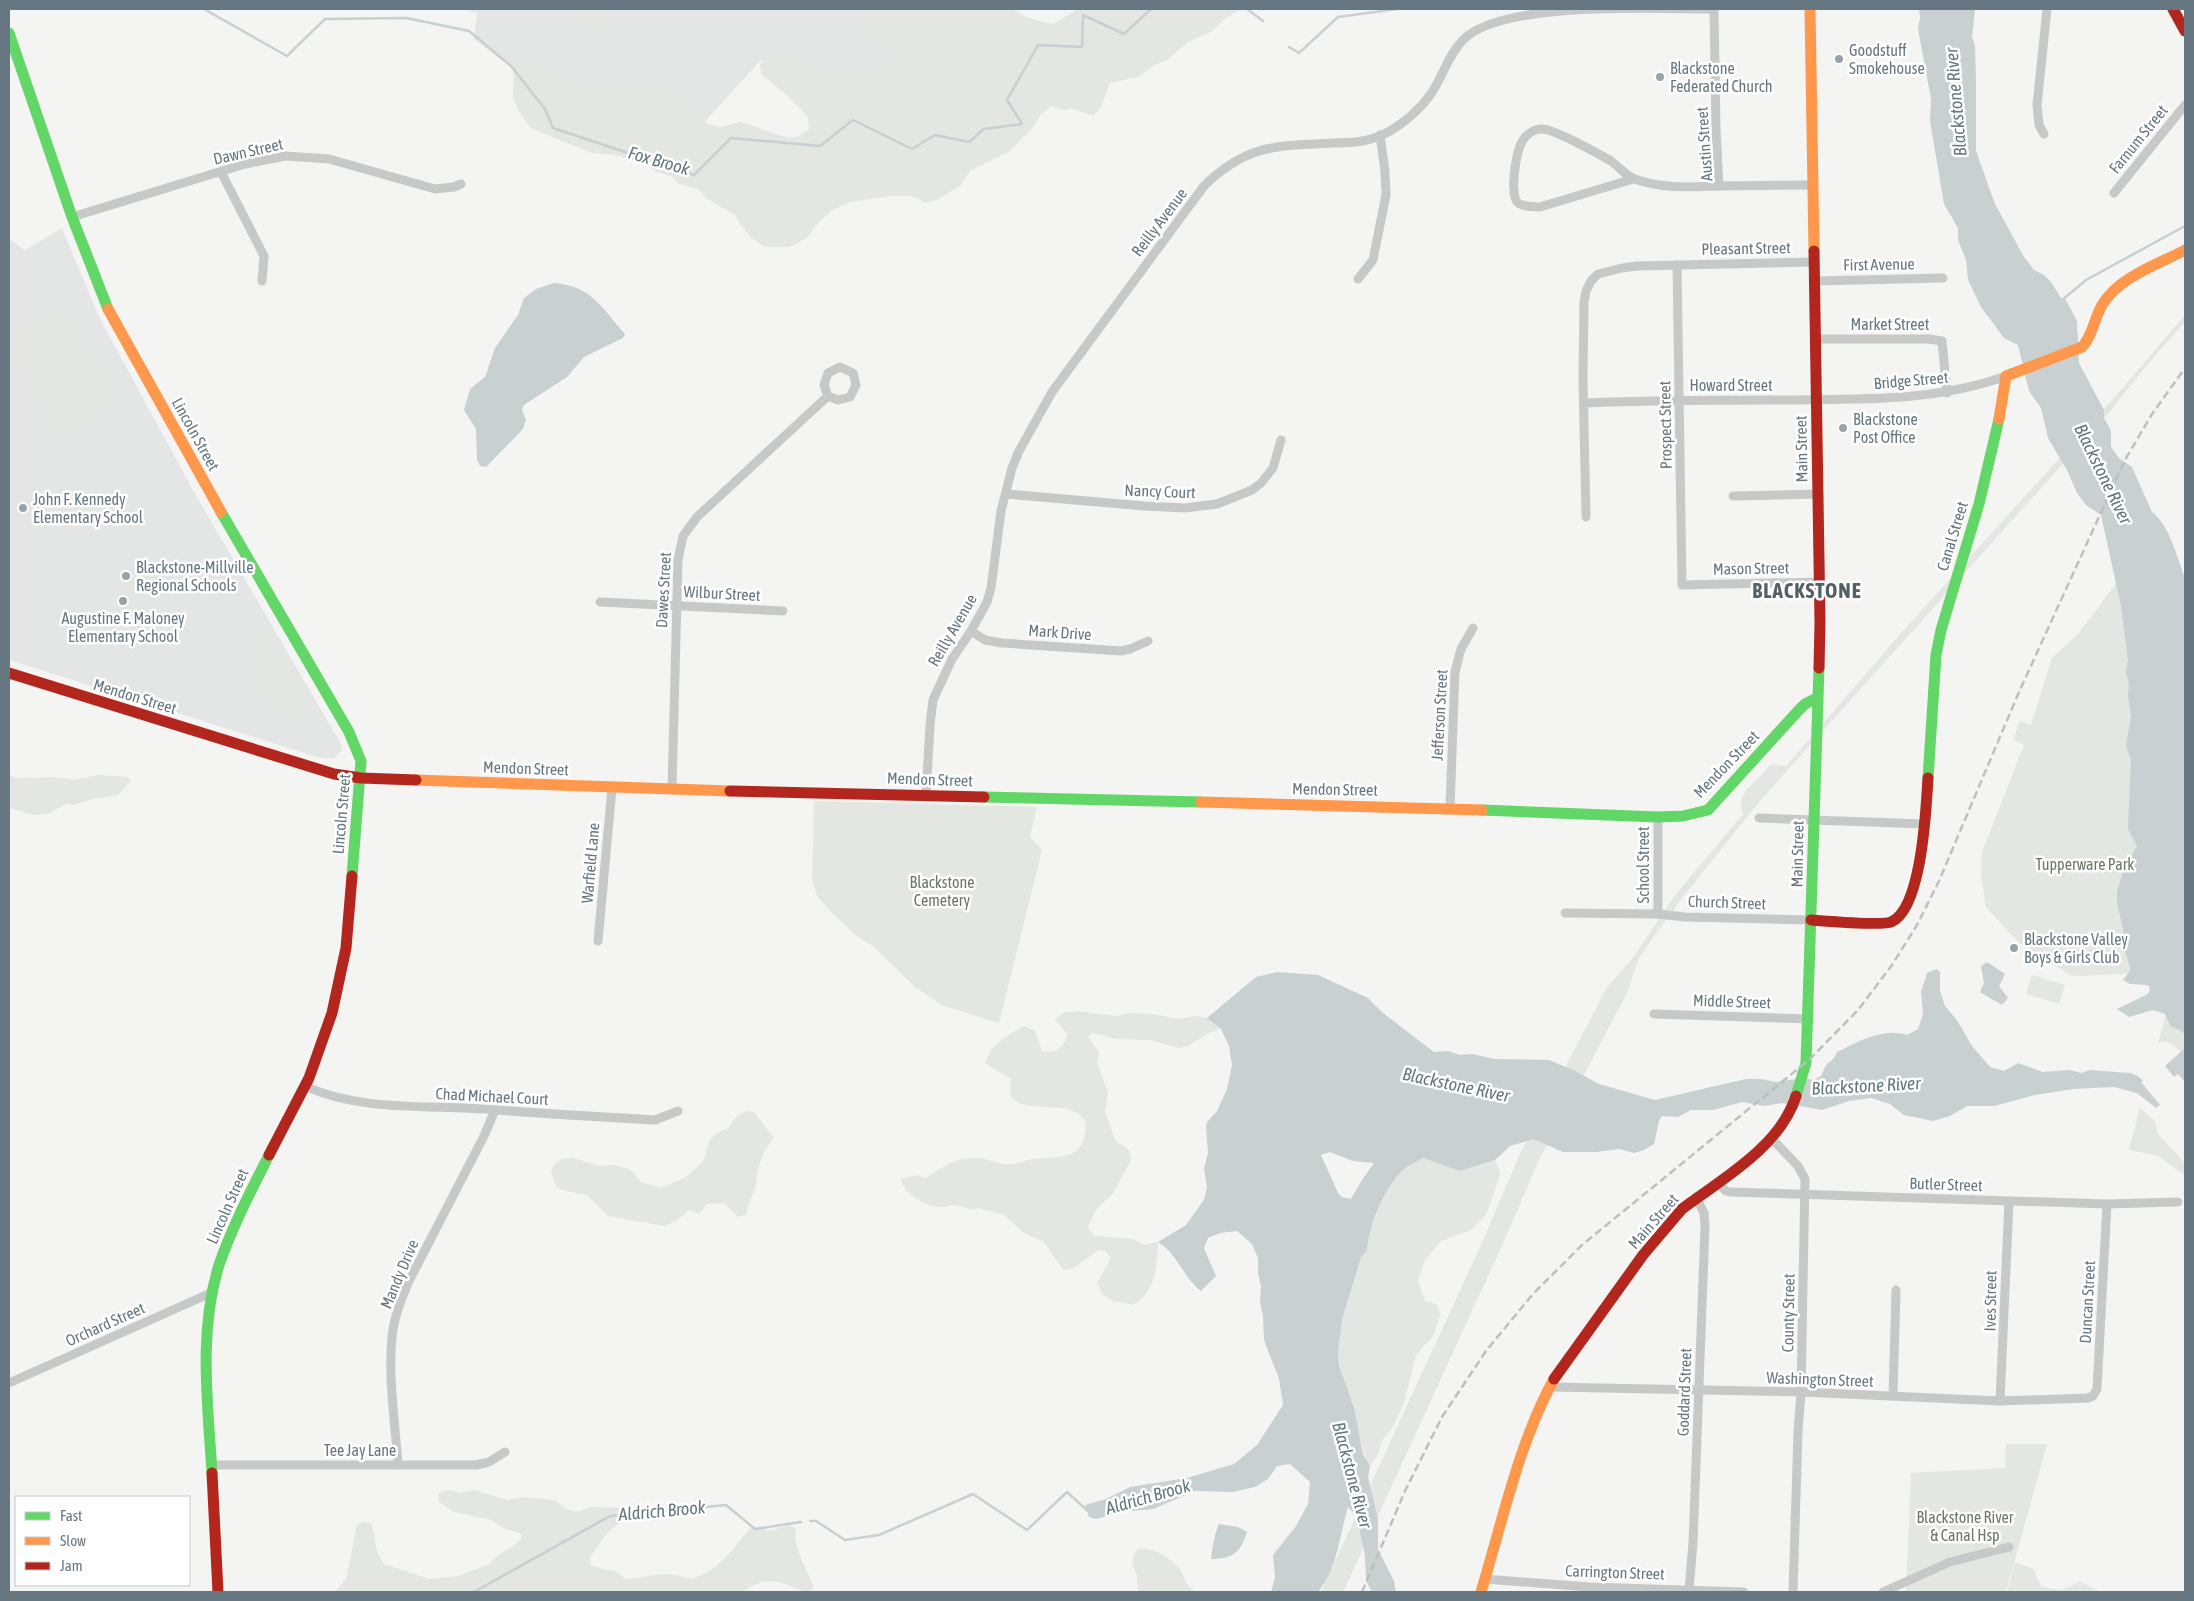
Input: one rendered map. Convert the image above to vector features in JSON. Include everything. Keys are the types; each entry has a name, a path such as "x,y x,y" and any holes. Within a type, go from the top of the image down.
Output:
{"main road":[{"name":"Main Street","path":"1481,1592 1525,1447 1550,1387 1564,1363 1643,1255 1672,1220 1696,1197 1754,1155 1773,1135 1794,1102 1802,1077 1807,1050 1809,1019 1819,582 1810,9"},
{"path":"2173,9 2185,31"},
{"name":"Lincoln Street","path":"9,33 11,48 72,217 100,294 114,323 349,732 361,761 344,963 328,1028 305,1086 238,1216 222,1257 213,1292 206,1357 218,1592"},
{"path":"2011,374 2082,347 2087,342 2102,306 2118,288 2185,250"},
{"name":"Canal Street","path":"1889,923 1898,919 1905,912 1914,891 1924,824 1936,655 1990,465 2011,374"},
{"name":"Mendon Street","path":"9,673 334,774 361,778 612,788 1658,816 1683,816 1708,810 1804,704 1817,698"},
{"name":"Church Street","path":"1811,920 1889,923"}],"street":[{"name":"Austin Street","path":"1714,9 1719,186 1812,185"},
{"name":"Reilly Avenue","path":"926,795 930,724 934,700 952,659 983,612 991,588 1001,512 1012,468 1019,451 1052,392 1187,209 1217,174 1243,156 1258,151 1281,146 1348,143 1380,136 1397,126 1423,104 1433,92 1459,44 1466,37 1488,25 1525,16 1569,11 1714,9"},
{"path":"2044,134 2039,125 2037,105 2047,9"},
{"name":"Farnum Street","path":"2114,193 2185,105"},
{"path":"1634,179 1540,207 1525,206 1518,202 1514,196 1513,188 1521,142 1527,135 1542,129 1558,134 1611,161 1634,179 1680,188 1719,186"},
{"path":"1358,279 1373,260 1386,195 1380,136"},
{"name":"Dawn Street","path":"72,217 258,161 301,156 342,162 435,189 454,188 461,184"},
{"path":"221,172 264,256 262,280"},
{"name":"Pleasant Street","path":"1677,265 1815,262"},
{"path":"1586,517 1584,302 1586,291 1591,281 1598,274 1637,266 1677,265"},
{"name":"Prospect Street","path":"1677,265 1682,584"},
{"name":"First Avenue","path":"1815,281 1943,278"},
{"name":"Market Street","path":"1816,339 1936,339 1942,341 1947,393"},
{"name":"Bridge Street","path":"1817,400 1890,398 1947,393 1975,387 2011,374"},
{"name":"Dawes Street","path":"672,789 679,550 687,530 697,517 828,396"},
{"name":"Howard Street","path":"1585,403 1680,400 1817,400"},
{"name":"Nancy Court","path":"1006,494 1169,508 1200,508 1217,504 1252,490 1261,483 1273,468 1282,440"},
{"path":"1733,496 1818,494"},
{"name":"Mason Street","path":"1682,584 1819,582"},
{"name":"Wilbur Street","path":"600,602 783,611"},
{"name":"Jefferson Street","path":"1450,809 1455,672 1461,649 1473,628"},
{"name":"Mark Drive","path":"971,631 985,640 1002,643 1112,650 1128,650 1148,641"},
{"name":"Warfield Lane","path":"598,941 612,788"},
{"name":"School Street","path":"1658,816 1658,914"},
{"path":"1759,818 1924,824"},
{"name":"Church Street","path":"1565,913 1658,914 1811,920"},
{"name":"Middle Street","path":"1654,1014 1809,1019"},
{"name":"Chad Michael Court","path":"305,1086 344,1099 412,1107 655,1120 678,1111"},
{"name":"Mandy Drive","path":"398,1465 391,1356 393,1329 399,1305 409,1281 484,1136 495,1110"},
{"name":"County Street","path":"1773,1135 1802,1172 1805,1195 1801,1392 1793,1592"},
{"name":"Butler Street","path":"1717,1183 1730,1192 2107,1204 2178,1202"},
{"name":"Goddard Street","path":"1689,1590 1705,1227 1704,1213 1696,1197"},
{"name":"Ives Street","path":"2000,1401 2009,1201"},
{"name":"Duncan Street","path":"2088,1398 2093,1396 2097,1389 2107,1204"},
{"path":"1893,1396 1896,1290"},
{"name":"Orchard Street","path":"9,1383 213,1292"},
{"name":"Washington Street","path":"1550,1387 1801,1392 2000,1401 2088,1398"},
{"name":"Tee Jay Lane","path":"211,1465 476,1465 489,1462 505,1452"},
{"path":"1883,1592 1950,1562 2009,1547"},
{"name":"Carrington Street","path":"1485,1579 1588,1587 1744,1592"}],"shaded area":[{"path":"460,9 905,9 934,108 851,82 761,60 667,163 518,68 504,62 474,39 477,13"},
{"name":"Blackstone-Millville Regional Schools","path":"62,228 99,317 194,492 341,744 342,750 336,757 332,759 317,757 9,660 9,239 25,250"}],"green space":[{"path":"569,9 621,9 599,34"},
{"path":"864,9 1013,9 1037,21 1053,24 1078,9 1241,9 1227,17 1211,32 1188,42 1167,60 1154,65 1138,77 1110,83 1101,107 1093,116 1071,108 1064,110 1052,106 1041,114 1033,127 1010,151 970,171 960,186 939,199 926,203 912,196 890,196 850,202 832,210 818,223 807,238 789,247 765,247 751,238 735,215 706,198 698,189 679,184 671,176 656,172 644,163 614,155 592,153 532,129 522,117 513,99 514,66 546,68 553,70 557,77 566,82 583,87 613,86 625,89 663,85 684,94 706,123 720,127 741,122 788,138 798,137 809,129 808,117 788,96 761,74 760,64 765,59 781,55 831,71 862,73 873,71 887,59 888,50 881,43 874,43 870,39 866,32"},
{"path":"68,302 123,400 58,437 9,349 9,336"},
{"path":"2185,315 2185,322 2146,366 2113,408 1759,802 1682,898 1647,946 1638,960 1627,993 1539,1160 1500,1250 1343,1592 1321,1592 1481,1245 1520,1154 1607,987 1632,959 1676,894 1743,814 1741,803 1746,791 1770,765 1786,766 1903,631 2121,390"},
{"name":"Tupperware Park","path":"2124,573 2185,888 2158,954 2126,974 2072,976 2019,943 1986,907 1981,876 1982,852 2024,745 2013,740 2020,721 2031,725 2052,658 2079,633"},
{"path":"260,623 263,630 270,626 315,706 312,716 301,722 242,686 256,660 241,653"},
{"path":"9,775 16,778 56,777 74,780 99,775 128,777 131,781 118,795 93,799 74,805 66,804 47,814 34,815 9,808"},
{"name":"Blackstone Cemetery","path":"814,801 1037,807 1030,837 1042,850 999,1023 944,1006 916,988 874,947 858,937 830,911 817,896 812,879"},
{"path":"2032,975 2065,985 2059,1004 2026,994"},
{"path":"2170,1000 2185,1018 2185,1050 2182,1054 2167,1041 2158,1043"},
{"path":"1078,1011 1116,1016 1129,1013 1153,1014 1178,1019 1197,1016 1207,1018 1220,1029 1208,1033 1188,1046 1179,1048 1150,1040 1117,1039 1093,1033 1088,1037 1099,1052 1097,1062 1108,1093 1105,1112 1115,1140 1129,1150 1131,1160 1112,1195 1097,1208 1088,1227 1094,1236 1133,1239 1144,1245 1158,1242 1156,1269 1151,1286 1141,1299 1133,1305 1113,1301 1102,1294 1097,1283 1111,1258 1106,1251 1098,1250 1074,1268 1063,1270 1044,1242 1024,1233 1004,1215 978,1208 970,1209 955,1205 937,1207 924,1203 911,1195 901,1179 918,1175 926,1178 948,1164 963,1159 981,1158 998,1163 1013,1164 1064,1156 1072,1154 1078,1149 1085,1134 1085,1121 1077,1113 1061,1108 1024,1105 1016,1101 1010,1096 1011,1079 986,1064 995,1046 1025,1026 1035,1031 1042,1051 1051,1052 1059,1049 1064,1043 1067,1034 1055,1020 1063,1013"},
{"path":"2140,1108 2155,1121 2158,1134 2185,1163 2185,1176 2159,1156 2129,1150"},
{"path":"746,1111 754,1112 774,1138 761,1160 747,1214 738,1217 724,1203 707,1204 699,1214 689,1210 676,1221 664,1226 608,1216 587,1195 565,1191 556,1187 551,1173 553,1166 562,1159 573,1158 600,1166 614,1165 626,1168 633,1172 641,1182 662,1188 686,1177 703,1162 710,1140 717,1133 728,1128 737,1116"},
{"path":"1423,1158 1460,1171 1495,1160 1500,1172 1486,1215 1471,1230 1441,1241 1425,1260 1418,1281 1425,1301 1437,1304 1440,1315 1433,1336 1416,1355 1404,1402 1394,1425 1382,1441 1378,1454 1370,1466 1362,1445 1353,1404 1340,1366 1338,1340 1340,1326 1352,1282 1361,1257 1367,1251 1374,1219 1383,1197 1403,1170"},
{"name":"Blackstone River & Canal Hsp","path":"2006,1444 2047,1444 2006,1592 1906,1592 1911,1473 2005,1468"},
{"path":"447,1490 461,1493 474,1490 507,1500 525,1497 554,1500 567,1509 578,1512 591,1507 636,1508 650,1512 628,1519 614,1527 603,1538 590,1557 591,1566 617,1572 625,1579 663,1574 690,1579 694,1578 703,1575 719,1563 752,1526 769,1531 789,1525 796,1528 796,1543 813,1589 805,1592 780,1582 767,1581 752,1586 743,1592 335,1592 346,1579 357,1525 364,1522 372,1524 377,1552 384,1564 429,1579 458,1576 490,1564 519,1541 522,1536 520,1533 503,1528 491,1520 454,1512 439,1502 438,1494"},
{"path":"1140,1548 1155,1551 1170,1560 1181,1571 1188,1585 1200,1592 1138,1592 1137,1576 1132,1563 1135,1552"},
{"path":"2015,1562 2033,1569 2041,1586 2061,1590 2079,1581 2100,1592 2007,1592"}],"water":[{"name":"Blackstone River","path":"1919,9 1975,9 1972,37 1975,45 1976,151 1995,204 2024,257 2034,270 2044,275 2051,282 2061,298 2066,300 2077,321 2079,363 2104,410 2104,418 2111,430 2111,447 2119,458 2132,467 2152,512 2164,525 2168,533 2185,578 2185,1036 2183,1032 2171,1026 2165,1014 2153,1010 2129,1017 2117,1009 2148,994 2150,989 2148,985 2130,984 2123,980 2131,969 2123,946 2123,929 2117,902 2117,892 2124,868 2137,846 2128,829 2131,760 2126,746 2131,716 2128,695 2129,684 2126,673 2128,660 2121,606 2101,515 2086,505 2077,493 2068,472 2048,438 2041,408 2029,391 2018,345 2004,338 1981,307 1968,280 1966,260 1958,240 1958,228 1944,204 1930,121 1931,99 1918,29"},
{"path":"554,283 567,285 587,294 602,307 625,334 623,338 584,357 567,377 524,405 522,410 526,420 523,429 486,467 480,466 477,460 476,429 464,410 470,389 485,377 495,348 518,315 524,298 536,289"},
{"path":"1987,962 2005,974 1999,986 2008,998 2002,1005 1980,992 1984,983 1981,966"},
{"name":"Blackstone River","path":"1937,969 1940,972 1940,991 1945,1006 1957,1020 1972,1046 1990,1067 2004,1071 2018,1063 2043,1072 2069,1070 2081,1073 2090,1070 2130,1073 2138,1076 2143,1081 2141,1082 2160,1105 2156,1108 2137,1093 2114,1087 2073,1089 2035,1095 1994,1106 1967,1106 1950,1116 1933,1121 1904,1115 1890,1104 1871,1098 1849,1101 1822,1110 1782,1103 1765,1106 1742,1102 1713,1110 1691,1110 1678,1117 1662,1116 1659,1121 1654,1144 1634,1153 1619,1149 1596,1152 1563,1152 1533,1139 1510,1146 1495,1160 1460,1171 1423,1158 1403,1170 1389,1187 1378,1208 1368,1241 1367,1251 1361,1257 1342,1319 1338,1353 1339,1365 1354,1408 1363,1454 1370,1466 1368,1477 1378,1519 1378,1549 1394,1581 1396,1592 1372,1592 1366,1581 1365,1556 1357,1517 1348,1507 1334,1562 1325,1583 1318,1592 1271,1592 1275,1578 1273,1555 1296,1526 1308,1504 1310,1482 1290,1464 1277,1466 1268,1479 1255,1487 1233,1492 1195,1491 1153,1509 1122,1512 1096,1519 1089,1517 1085,1505 1106,1499 1130,1487 1187,1478 1234,1464 1257,1445 1283,1405 1279,1379 1264,1340 1258,1258 1252,1244 1237,1231 1220,1233 1208,1238 1204,1248 1216,1276 1201,1291 1189,1279 1165,1247 1158,1242 1186,1225 1204,1200 1207,1187 1204,1168 1208,1153 1207,1122 1217,1111 1227,1089 1232,1065 1229,1046 1221,1029 1207,1018 1256,977 1277,972 1318,975 1368,998 1383,1013 1434,1052 1448,1051 1460,1055 1472,1054 1495,1059 1549,1060 1599,1084 1655,1100 1746,1079 1776,1082 1803,1078 1813,1080 1821,1076 1826,1065 1834,1058 1837,1052 1853,1044 1880,1034 1898,1033 1907,1035 1918,1029 1923,1014 1921,992 1927,973","holes":["1330,1152 1353,1161 1374,1163 1351,1199 1342,1197 1338,1193 1321,1155"]},
{"path":"2185,1048 2185,1082 2178,1074 2174,1077 2165,1066"},
{"path":"1219,1524 1238,1527 1247,1532 1242,1544 1235,1553 1219,1559 1211,1559 1215,1536"}],"waterway":[{"name":"Fox Brook","path":"204,9 287,56 325,19 406,18 469,31 511,66 545,109 553,128 694,175 731,138 820,146 853,120 912,149 935,135 969,142 984,129 1022,124 1007,100 1038,45 1082,47 1083,15 1124,34 1151,9"},
{"name":"Fox Brook","path":"1247,9 1263,21"},
{"name":"Fox Brook","path":"1289,47 1299,53 1338,17 1397,9"},
{"path":"2061,301 2086,280 2185,226"},
{"name":"Aldrich Brook","path":"810,1521 816,1521 845,1540 879,1535 973,1494 1027,1530 1067,1492 1089,1512"},
{"name":"Aldrich Brook","path":"474,1592 610,1516 726,1505 755,1529 801,1522"}],"railway":[{"path":"1362,1592 1405,1491 1442,1417 1486,1351 1533,1294 1582,1245 1810,1059 1858,1010 1892,965 1917,925 1939,881 2019,692 2125,460 2152,414 2185,368"}],"traffic: fast":[{"path":"9,33 72,217 108,309"},
{"path":"1928,778 1936,655 1941,630 1979,504 1999,419"},
{"path":"221,512 349,732 361,761 352,876"},
{"path":"1796,1096 1806,1063 1819,668"},
{"path":"1482,810 1658,817 1683,816 1708,810 1798,711 1805,704 1817,698"},
{"path":"984,797 1201,802"},
{"path":"212,1473 206,1369 208,1316 219,1265 242,1209 269,1155"}],"traffic: slow":[{"path":"1810,9 1814,251"},
{"path":"1999,419 2006,376 2082,347 2089,337 2099,310 2109,295 2128,279 2185,250"},
{"path":"108,309 221,512"},
{"path":"416,780 730,791"},
{"path":"1201,802 1482,810"},
{"path":"1481,1592 1521,1456 1542,1403 1554,1379"}],"traffic: jam":[{"path":"2173,9 2185,31"},
{"path":"1814,251 1820,622 1819,668"},
{"path":"9,673 334,774 361,778 416,780"},
{"path":"1811,920 1877,924 1891,922 1901,913 1910,898 1916,879 1924,834 1928,778"},
{"path":"730,791 984,797"},
{"path":"269,1155 309,1078 332,1013 346,948 352,876"},
{"path":"1554,1379 1643,1255 1682,1209 1731,1174 1763,1146 1777,1131 1788,1114 1796,1096"},
{"path":"212,1473 218,1592"}],"place":[{"name":"Goodstuff Smokehouse","path":"1839,59"},
{"name":"Blackstone Federated Church","path":"1660,77"},
{"name":"Blackstone Post Office","path":"1843,428"},
{"name":"John F. Kennedy Elementary School","path":"23,508"},
{"name":"Blackstone-Millville Regional Schools","path":"126,576"},
{"name":"Augustine F. Maloney Elementary School","path":"123,601"},
{"name":"Blackstone Valley Boys & Girls Club","path":"2014,948"}],"district":[{"name":"BLACKSTONE","path":"1807,591"}]}
